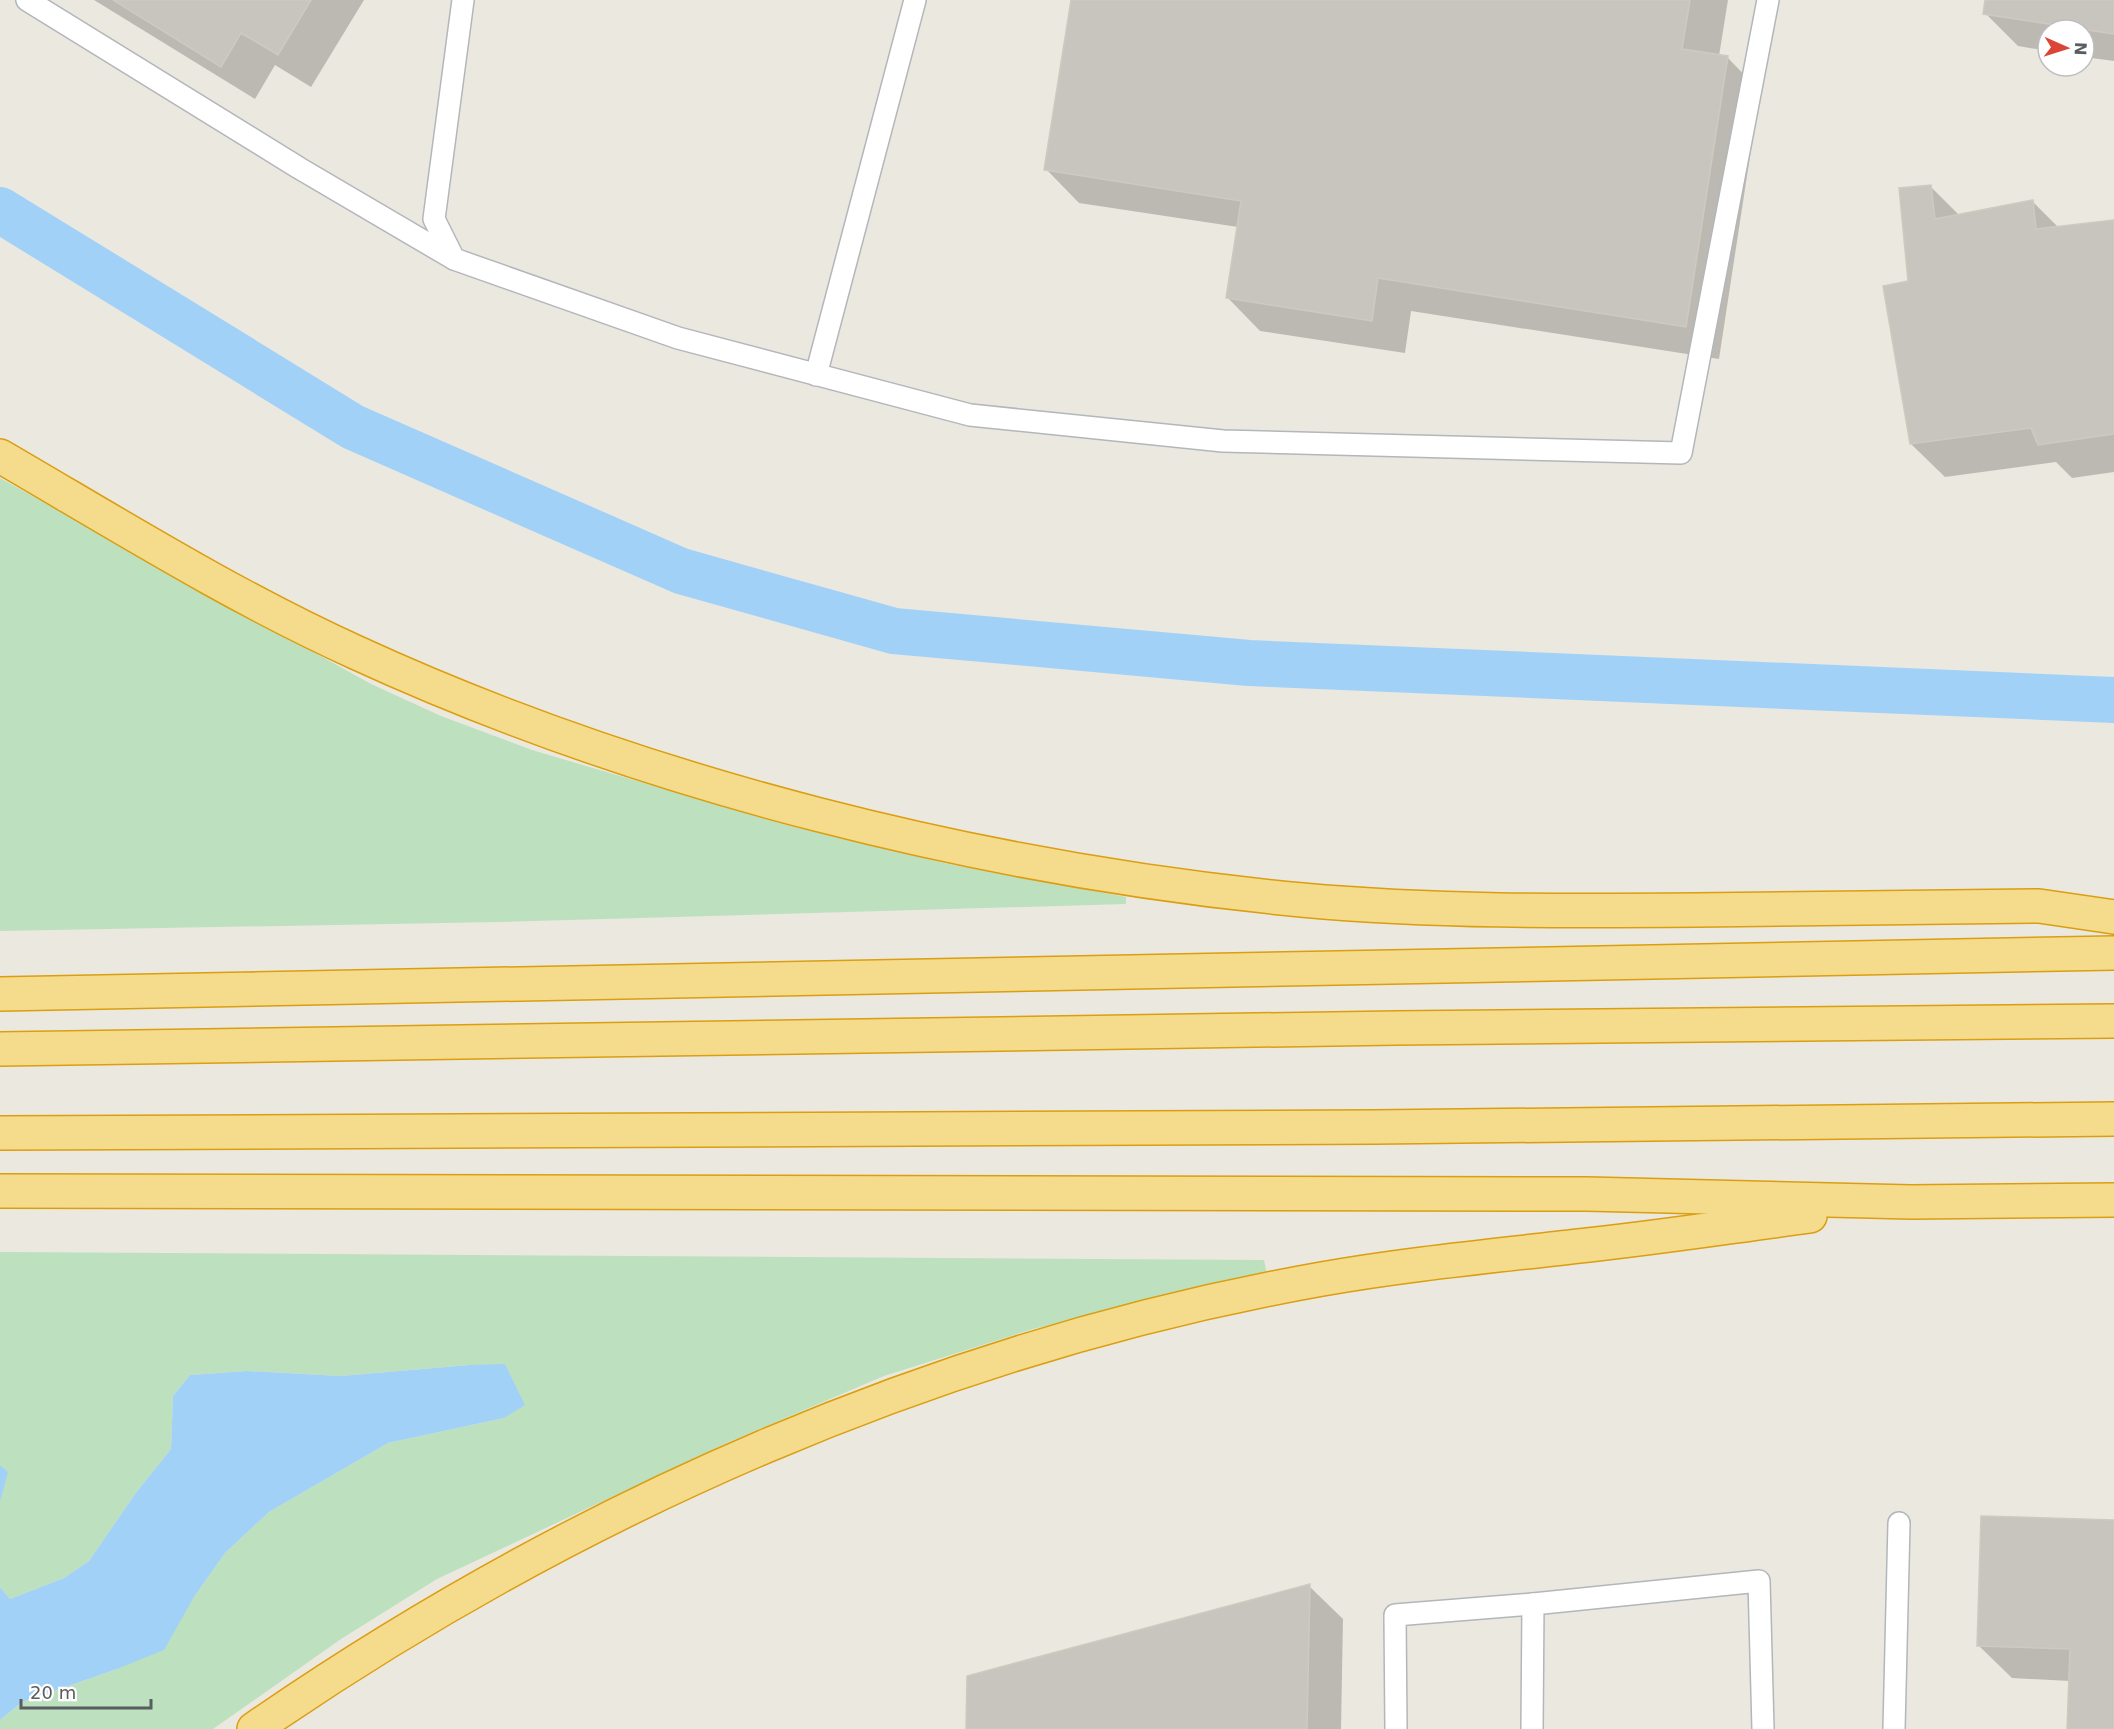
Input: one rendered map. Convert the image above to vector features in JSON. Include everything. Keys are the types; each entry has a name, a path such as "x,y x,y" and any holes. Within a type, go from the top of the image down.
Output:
{"highway":[{"path":"0,456 285,618 428,684 601,749 780,803 880,829 1057,866 1146,880 1350,903 1450,910 1549,912 2039,906 2114,917"},
{"path":"0,994 2114,953"},
{"path":"0,1049 1360,1028 2114,1021"},
{"path":"0,1133 1375,1127 2114,1119"},
{"path":"0,1191 1587,1194 1911,1202 2114,1200"},
{"path":"254,1729 457,1601 624,1511 710,1469 808,1428 905,1391 1010,1355 1110,1326 1322,1279 1414,1264 1581,1246 1911,1202"}],"lane":[{"path":"27,0 299,168 454,259 678,338 970,415 1223,441 1681,453 1768,0"},
{"path":"454,259 434,219 463,0"},
{"path":"816,375 915,0"},
{"path":"1894,1729 1899,1523"},
{"path":"1396,1729 1395,1615 1533,1604 1759,1581 1763,1729"},
{"path":"1532,1729 1533,1604"}],"green space":[{"path":"0,478 371,684 441,716 532,750 786,825 948,864 1126,897 1126,904 498,922 0,931"},
{"path":"0,1252 1264,1260 1267,1275 1033,1329 884,1376 729,1442 437,1579 341,1639 213,1729 0,1729 0,1720 22,1702 117,1669 194,1597 225,1553 269,1512 388,1443 504,1418 469,1365 341,1376 247,1371 190,1375 173,1396 171,1449 135,1494 89,1561 64,1578 10,1599 0,1587 0,1502 7,1472 0,1465"}],"water":[{"path":"505,1364 525,1405 504,1418 388,1443 269,1512 225,1553 194,1597 164,1650 22,1702 0,1720 0,1587 10,1599 64,1578 89,1561 135,1494 171,1449 173,1396 190,1375 247,1371 341,1376"},
{"path":"0,1465 8,1472 0,1502"}],"building":[{"path":"113,0 311,0 278,55 241,33 221,67"},
{"path":"1071,0 1690,0 1682,49 1728,56 1686,327 1378,278 1372,321 1226,298 1241,201 1044,170"},
{"path":"1985,0 2114,0 2114,34 2096,31 2096,18 2036,18 2036,22 1983,14"},
{"path":"1931,185 1935,219 2033,200 2036,229 2114,220 2114,434 2038,445 2031,428 1910,444 1883,286 1908,281 1899,188"},
{"path":"1981,1516 2114,1520 2114,1729 2067,1729 2070,1649 1977,1646"},
{"path":"1310,1584 1307,1729 966,1729 967,1676"}],"waterway":[{"path":"0,210 353,427 681,571 894,631 1249,663 2114,700"}]}
